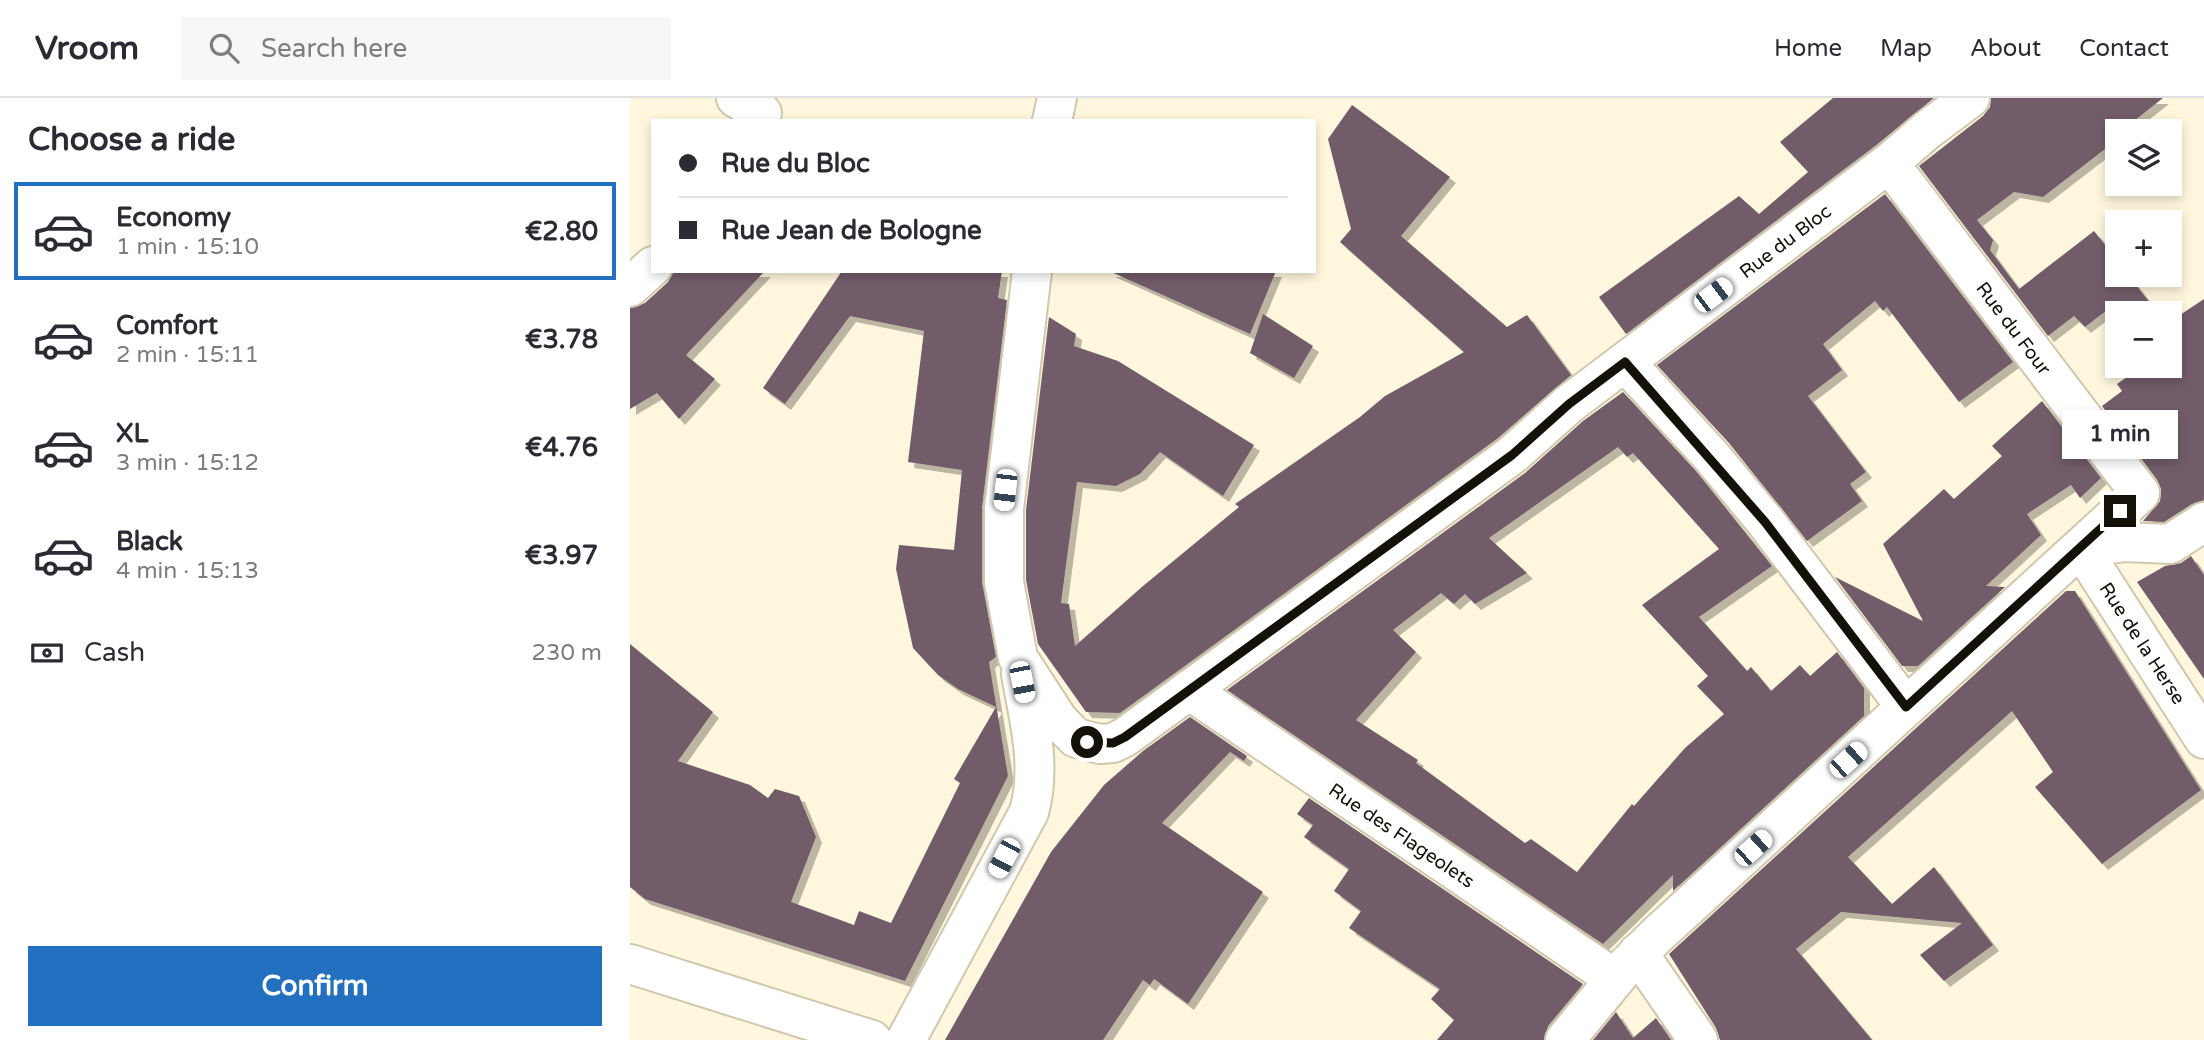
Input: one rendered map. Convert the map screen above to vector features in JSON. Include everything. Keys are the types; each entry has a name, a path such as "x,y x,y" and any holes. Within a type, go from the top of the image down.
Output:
{"street":[{"path":"1052,119 1057,98"},
{"name":"Rue du Bloc","path":"1017,659 1059,721 1076,738 1087,742 1113,743 1125,737 1512,455 1569,404 1889,163 1970,98"},
{"name":"Rue du Four","path":"1889,163 2140,493 2081,548"},
{"path":"630,288 651,268"},
{"path":"906,1040 1029,812 1034,795 1035,759 1004,582 1003,509 1032,273"},
{"path":"1625,362 1765,522 1906,707"},
{"path":"1565,1040 1627,966 2081,548 2125,542 2170,544 2204,522"},
{"name":"Rue de la Herse","path":"2081,548 2204,739"},
{"name":"Rue des Flageolets","path":"1189,691 1627,966"},
{"path":"630,964 872,1040"},
{"path":"1627,966 1698,1040"}],"building":[{"path":"1833,98 1934,98 1875,146 1626,334 1599,297 1739,196 1759,214 1808,172 1780,142"},
{"path":"1991,98 2163,98 2137,119 2105,119 2105,149 2043,197 2014,192 1977,220 1993,240 1990,250 2019,289 2094,231 2105,245 2105,287 2137,287 2149,301 2105,301 2105,312 2085,327 2074,316 2048,336 1919,166 1983,116 1990,107"},
{"path":"1352,105 1450,177 1401,236 1507,327 1527,315 1571,375 1498,438 1120,713 1086,712 1038,644 1026,580 1026,510 1049,317 1076,334 1074,346 1118,361 1254,445 1223,496 1160,452 1140,474 1116,486 1077,482 1061,603 1069,604 1075,646 1239,507 1235,504 1360,417 1385,396 1464,352 1340,242 1351,229 1328,139"},
{"path":"1885,194 2013,362 1959,402 1887,307 1883,311 1875,301 1823,344 1842,370 1808,396 1866,472 1850,484 1862,501 1807,541 1729,443 1657,365"},
{"path":"673,273 763,273 686,355 715,379 679,419 657,393 630,409 630,308 645,303 668,282"},
{"path":"841,273 1002,273 998,298 1007,300 982,507 982,582 996,657 989,662 1008,776 905,981 645,899 630,887 630,644 713,712 678,761 750,785 768,798 775,789 799,796 816,837 791,902 854,925 859,911 891,923 960,783 954,779 996,707 958,689 938,675 913,648 896,569 899,545 954,550 962,470 908,462 924,331 850,316 785,404 763,388"},
{"path":"1113,273 1275,273 1250,334"},
{"path":"2204,299 2204,500 2192,504 2164,522 2143,521 2160,501 2161,489 2102,406 2122,391 2117,384 2126,378 2182,378 2182,314"},
{"path":"1263,314 1313,346 1294,378 1250,353"},
{"path":"1623,392 1696,471 1772,566 1699,617 1747,671 1751,667 1771,691 1800,665 1810,676 1837,652 1864,688 1864,716 1673,891 1673,875 1603,944 1227,690 1525,473 1583,421","holes":["1618,447 1627,457 1633,453 1719,549 1642,605 1708,676 1697,686 1724,714 1685,748 1634,806 1632,804 1577,872 1531,839 1525,843 1416,763 1418,760 1356,720 1416,652 1393,630 1441,593 1454,604 1465,594 1475,604 1527,573 1489,538"]},
{"path":"2042,401 2101,478 2080,498 2071,485 2027,514 2041,535 1986,586 2005,587 1918,666 1902,666 1835,577 1923,621 1883,544 1944,489 1954,499 2002,456 1992,446"},
{"path":"2191,556 2204,575 2204,679 2137,582 2165,566 2181,563"},
{"path":"2066,591 2075,591 2201,790 2102,864 2035,787 2053,772 2012,711 1848,857 1892,904 1934,867 1993,945 1944,981 1920,955 1962,923 1841,912 1796,949 1872,1040 1720,1040 1716,1028 1669,954"},
{"path":"1190,717 1247,756 1244,761 1230,752 1162,823 1263,892 1188,1004 1154,979 1150,985 1143,980 1103,1040 945,1040 1051,852 1104,785 1143,751"},
{"path":"1309,798 1583,984 1548,1026 1544,1040 1437,1040 1454,1020 1431,999 1440,989 1349,928 1361,911 1334,891 1349,869 1304,837 1313,825 1297,814"},
{"path":"1616,1012 1633,1038 1656,1018 1671,1040 1593,1040"}],"route":[{"path":"1087,742 1113,743 1125,737 1512,455 1569,404 1625,362 1712,457 1765,522 1906,707 2120,511"}]}
